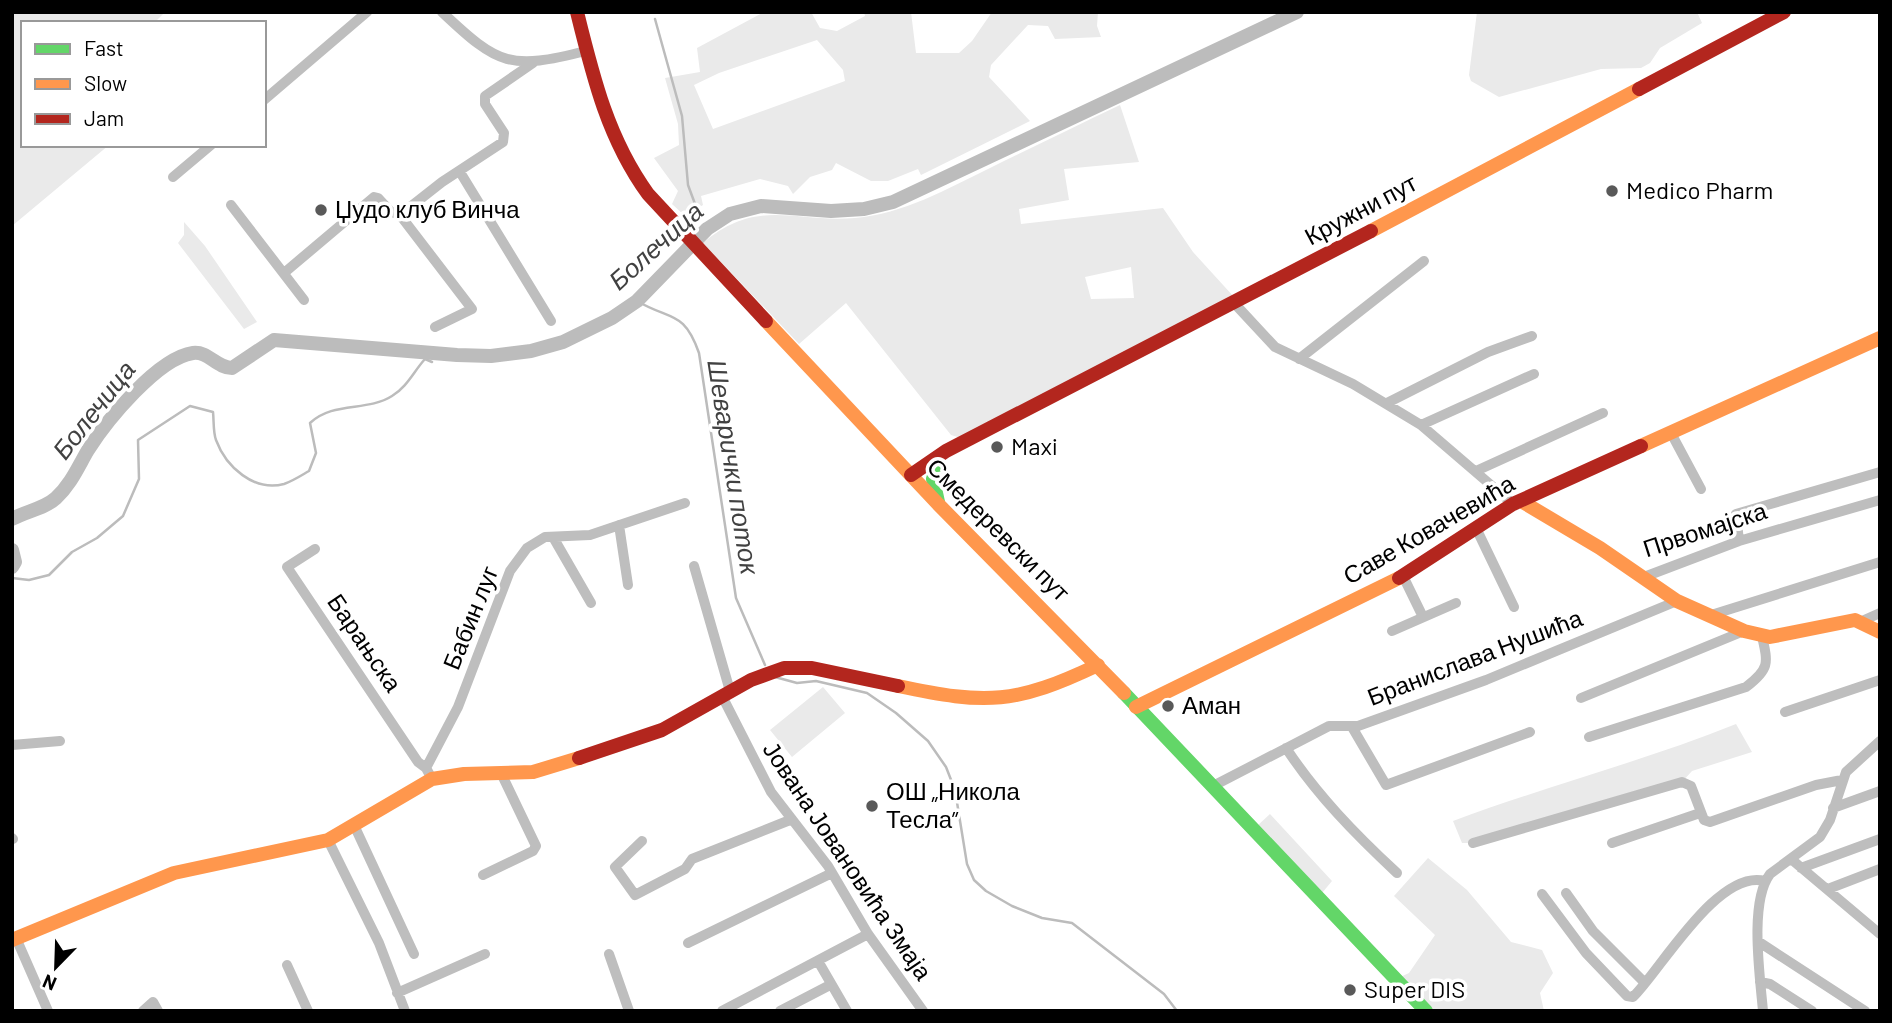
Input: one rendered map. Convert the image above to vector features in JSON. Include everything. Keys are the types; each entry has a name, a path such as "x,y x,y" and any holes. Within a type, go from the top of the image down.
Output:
{"main road":[{"name":"Смедеревски пут","path":"577,12 604,118 622,158 648,194 938,504 1098,665 1426,1011"},
{"name":"Кружни пут","path":"914,477 959,447 1235,304 1784,12"},
{"name":"Саве Ковачевића","path":"1136,707 1403,576 1517,503 1880,338"},
{"path":"897,460 913,464 933,462 938,504"},
{"name":"Првомајска","path":"1517,503 1644,578"},
{"path":"1644,578 1677,601 1707,616 1762,636 1862,621 1880,632"},
{"path":"14,939 174,873 328,840 429,774 533,772 628,744 662,730 726,693 778,670 803,667 947,696 1000,699 1049,688 1098,665"}],"street":[{"path":"266,98 367,12"},
{"path":"442,12 496,55 533,63"},
{"path":"400,215 503,142 504,133 484,102 486,93 533,63 586,51"},
{"path":"173,177 209,147"},
{"path":"460,172 551,321"},
{"path":"284,273 374,197 379,198 394,214 400,215 472,309 435,327"},
{"path":"231,205 304,300"},
{"path":"1299,359 1424,261"},
{"name":"Првомајска","path":"1235,304 1265,339 1387,403 1421,425 1517,503"},
{"path":"1387,403 1488,352 1532,336"},
{"path":"1421,425 1534,374"},
{"path":"1476,471 1604,413"},
{"path":"1671,433 1701,489"},
{"path":"1739,541 1736,514 1880,472"},
{"name":"Првомајска","path":"1644,578 1739,541 1880,500"},
{"name":"Бабин луг","path":"429,774 458,707 510,571 536,540 580,537 685,503"},
{"path":"619,526 628,584"},
{"path":"1476,528 1514,607"},
{"path":"553,537 591,603"},
{"name":"Барањска","path":"315,549 287,567 418,762 429,774"},
{"path":"1707,616 1880,562"},
{"name":"Јована Јовановића Змаја","path":"694,566 726,693 751,758 790,820 832,873 868,934 923,1011"},
{"path":"1403,576 1423,617"},
{"name":"Бранислава Нушића","path":"1213,786 1329,726 1352,727 1496,677 1527,661 1677,601"},
{"path":"1392,631 1456,603"},
{"path":"1862,621 1880,613"},
{"path":"1581,698 1744,631"},
{"path":"1589,737 1746,687 1765,667 1767,655 1762,636"},
{"path":"1785,712 1880,680"},
{"path":"1352,727 1386,785 1530,732"},
{"path":"12,746 60,741"},
{"path":"1763,1011 1759,942 1760,904 1765,881 1820,837 1849,768 1880,741"},
{"path":"1286,748 1307,781 1396,873"},
{"path":"483,875 536,846 501,773"},
{"path":"1473,843 1682,782 1691,786 1700,813 1704,820 1710,822 1816,785 1842,780"},
{"path":"1833,808 1880,792"},
{"path":"1612,843 1700,813"},
{"path":"642,841 615,867 635,895 685,869 692,859 790,820"},
{"path":"354,825 414,954"},
{"path":"1801,868 1880,839"},
{"path":"328,840 379,943 405,1011"},
{"path":"1791,859 1880,934"},
{"path":"1828,889 1880,869"},
{"path":"688,943 832,873"},
{"path":"1542,894 1586,953 1627,996 1635,996 1678,939 1714,902 1737,887 1758,880 1765,881"},
{"path":"1566,893 1593,931 1644,982"},
{"path":"722,1011 868,934"},
{"path":"14,939 48,1011"},
{"path":"1759,942 1865,1011"},
{"path":"397,993 485,954"},
{"path":"609,954 629,1011"},
{"path":"818,961 847,1011"},
{"path":"287,965 308,1011"},
{"path":"1760,982 1770,984 1812,1011"},
{"path":"780,1011 830,985"},
{"path":"143,1011 153,1002 158,1011"}],"shaded area":[{"path":"16,12 165,12 156,21 21,21 21,147 107,147 12,226 12,17"},
{"path":"764,12 811,12 820,28 837,31 865,16 864,12 911,12 916,53 959,53 972,41 992,12 1098,12 1097,26 1101,37 1055,39 1048,26 1028,25 991,65 989,77 1030,121 921,175 918,169 888,181 871,181 836,163 832,170 810,177 793,194 788,186 760,179 701,196 703,205 685,216 672,204 678,191 654,158 679,145 678,124 665,78 700,72 697,48","holes":["817,40 843,70 845,81 713,129 694,85 719,73"]},
{"path":"1477,12 1697,12 1702,23 1660,48 1650,63 1641,68 1601,69 1499,97 1471,81 1469,75"},
{"path":"1120,105 1139,162 1064,169 1069,200 1019,209 1021,224 1163,208 1193,252 1234,297 961,438 951,435 846,303 799,344 703,243 741,220 759,216 855,218 907,206","holes":["1131,267 1134,298 1091,299 1085,277"]},
{"path":"184,222 205,246 257,322 244,329 178,243 184,235"},
{"path":"823,687 845,713 792,757 770,730"},
{"path":"1736,724 1752,752 1692,771 1682,782 1473,843 1462,843 1453,821 1666,750"},
{"path":"1270,814 1332,881 1322,893 1257,826"},
{"path":"1428,858 1467,890 1511,942 1542,950 1553,973 1540,993 1544,1011 1426,1011 1396,979 1409,973 1435,935 1394,896"}],"waterway":[{"name":"Болечица","path":"12,519 56,498 120,407 149,378 179,357 198,353 232,368 274,340 491,356 531,351 563,342 612,318 637,301 707,229 730,214 761,206 831,211 864,209 893,202 1297,12"},
{"path":"655,19 682,116 688,185 698,212"},
{"name":"Болечица","path":"704,224 707,229"},
{"name":"Шеварички поток","path":"637,301 682,323 699,353 736,598 765,665"},
{"name":"Болечица","path":"12,578 29,580 49,575 72,552 97,538 123,516 139,479 138,440 190,406 213,412 215,437 234,468 252,481 273,486 294,480 309,471 316,453 310,423 329,412 382,401 406,384 425,359 432,362"},
{"name":"Болечица","path":"12,550 15,562 12,567"},
{"name":"Шеварички поток","path":"775,677 797,683 816,681 867,693 896,713 928,741 946,767 955,790 967,864 974,880 986,891 1012,906 1042,918 1072,923 1164,994 1177,1011"}],"traffic: fast":[{"path":"938,464 933,479 938,502"},
{"path":"1124,693 1426,1011"}],"traffic: slow":[{"path":"1371,231 1639,89"},
{"path":"766,321 938,504 1124,693"},
{"path":"1641,446 1880,338"},
{"path":"1521,501 1600,548 1677,601 1744,631 1770,637 1855,620 1880,632"},
{"path":"1136,707 1399,578"},
{"path":"898,686 955,696 1001,697 1045,687 1098,665"},
{"path":"12,940 174,873 328,840 432,779 464,774 533,772 579,758"}],"traffic: jam":[{"path":"577,12 604,107 622,152 634,173 648,194 766,321"},
{"path":"1639,89 1784,12"},
{"path":"911,475 946,451 1371,231"},
{"path":"1399,578 1513,504 1641,446"},
{"path":"579,758 662,730 751,680 784,668 812,668 898,686"}],"place":[{"name":"Medico Pharm","path":"1612,191"},
{"name":"Џудо клуб Винча","path":"321,210"},
{"name":"Maxi","path":"997,447"},
{"name":"Аман","path":"1168,706"},
{"name":"ОШ „Никола Тесла”","path":"872,806"},
{"name":"Super DIS","path":"1350,990"}]}
